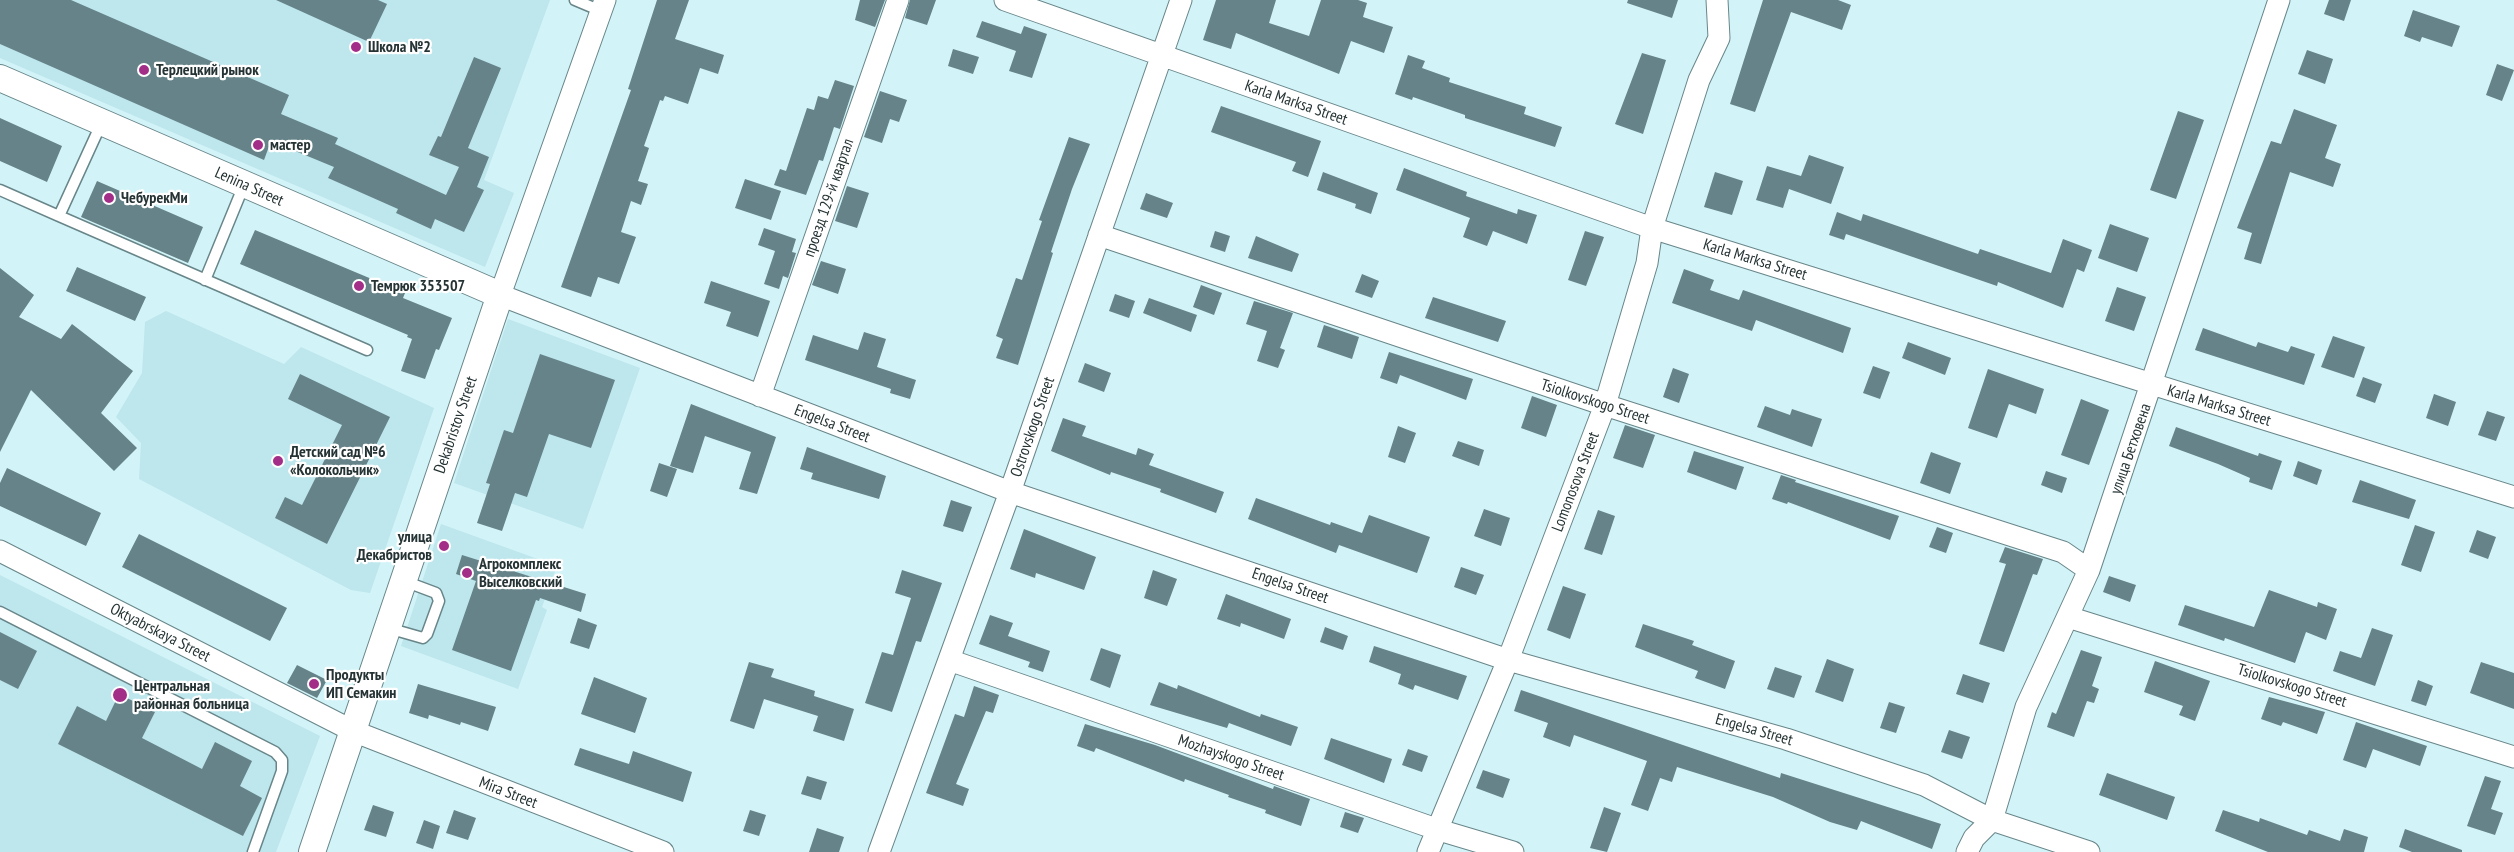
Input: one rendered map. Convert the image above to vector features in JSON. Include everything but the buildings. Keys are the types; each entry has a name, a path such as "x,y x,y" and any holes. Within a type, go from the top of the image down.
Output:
{"street":[{"name":"проезд 129-й квартал","path":"760,396 898,0"},
{"name":"Karla Marksa Street","path":"1005,0 1161,57 1652,228 2514,497"},
{"name":"Ostrovskogo Street","path":"879,852 1010,492 1180,0"},
{"path":"1717,10 1728,0"},
{"name":"улица Бетховена","path":"1967,852 1974,838 1992,820 2026,707 2089,570 2153,386 2279,0"},
{"name":"Dekabristov Street","path":"312,852 500,295 603,6"},
{"name":"Lomonosova Street","path":"1428,852 1508,660 1605,405 1647,263 1652,228 1699,80 1719,38 1717,10"},
{"name":"Lenina Street","path":"0,78 500,295"},
{"name":"Tsiolkovskogo Street","path":"1099,235 1605,405 2063,552 2089,570"},
{"name":"Engelsa Street","path":"500,295 1010,492 1508,660 1786,738 1924,785 1992,820 2089,852"},
{"name":"Oktyabrskaya Street","path":"0,551 353,731"},
{"name":"Tsiolkovskogo Street","path":"2068,617 2514,757"},
{"name":"Mozhayskogo Street","path":"949,660 1439,830 1514,852"},
{"name":"Mira Street","path":"353,731 663,852"}],"lane":[{"path":"574,0 603,6"},
{"path":"59,216 102,122"},
{"path":"205,280 244,185"},
{"path":"0,190 367,350"},
{"path":"388,628 423,638 428,634 439,601 436,593 404,581"},
{"path":"0,612 275,752 282,760 282,771 253,852"}],"shaded area":[{"path":"0,0 550,0 484,180 514,193 485,267 0,58"},
{"name":"Детский сад №6 «Колокольчик»","path":"166,311 284,364 301,347 434,408 370,593 351,590 139,479 141,443 116,417 142,373 145,322"},
{"path":"508,319 640,368 583,529 454,483"},
{"path":"441,524 557,566 542,607 547,610 518,689 401,646"},
{"name":"Центральная районная больница","path":"0,575 320,736 276,852 0,852"}],"place":[{"name":"Школа №2","path":"356,47"},
{"name":"Терлецкий рынок","path":"144,70"},
{"name":"мастер","path":"258,145"},
{"name":"ЧебурекМи","path":"109,198"},
{"name":"Темрюк 353507","path":"359,286"},
{"name":"Детский сад №6 «Колокольчик»","path":"278,461"},
{"name":"улица Декабристов","path":"444,546"},
{"name":"Агрокомплекс Выселковский","path":"467,573"},
{"name":"Продукты ИП Семакин","path":"314,684"},
{"name":"Центральная районная больница","path":"120,695"}]}
